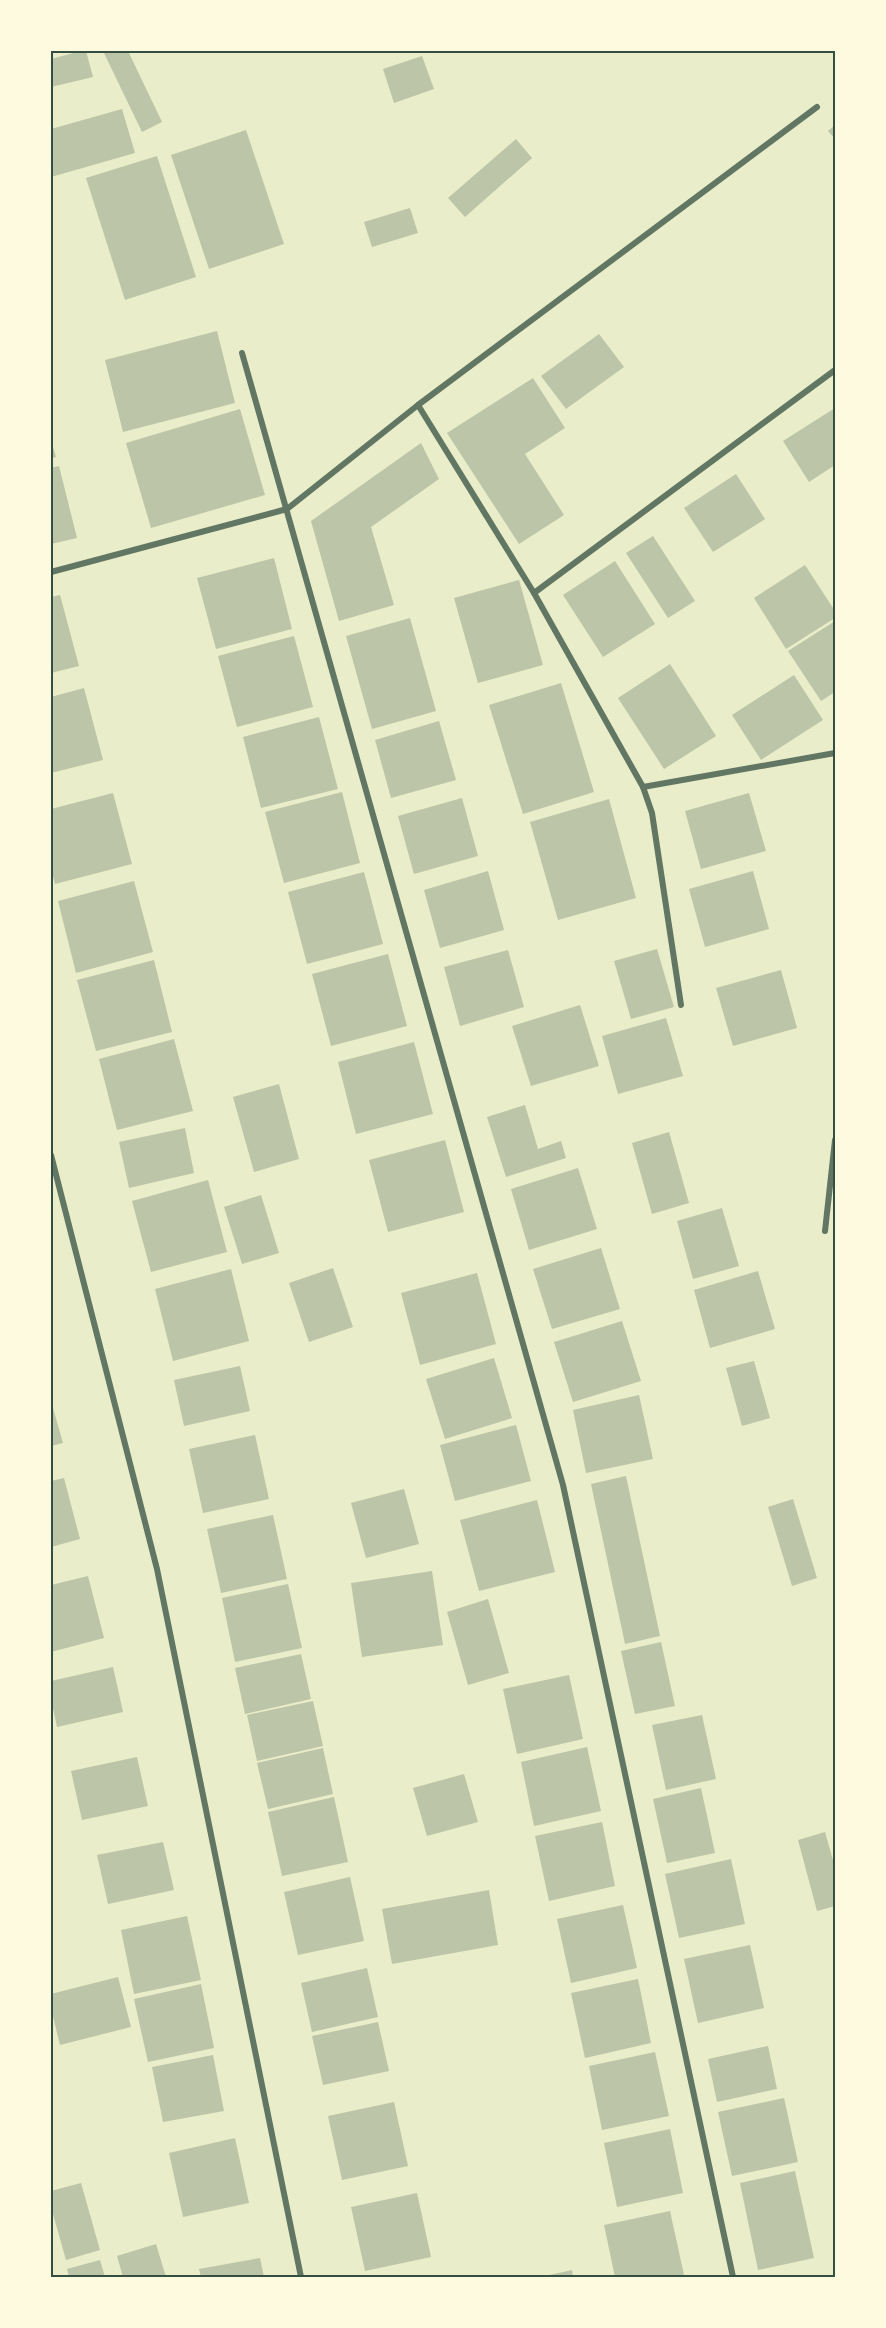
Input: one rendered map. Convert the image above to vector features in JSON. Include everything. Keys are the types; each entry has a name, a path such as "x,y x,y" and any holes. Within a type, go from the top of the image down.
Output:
{"street":[{"path":"51,572 287,509 418,405 818,107"},
{"path":"242,354 563,1485 733,2277"},
{"path":"534,593 835,370"},
{"path":"418,405 534,593 643,787 652,813 681,1005"},
{"path":"643,787 835,753"},
{"path":"825,1231 835,1140"},
{"path":"51,1155 157,1569 301,2277"}],"building":[{"path":"86,51 93,77 51,87 51,59"},
{"path":"103,51 128,51 162,122 142,132"},
{"path":"422,56 434,89 394,103 383,69"},
{"path":"122,109 135,153 51,177 51,129"},
{"path":"835,125 835,139 828,131"},
{"path":"246,130 284,244 209,269 171,155"},
{"path":"516,139 532,158 465,217 448,198"},
{"path":"157,156 196,277 125,300 86,178"},
{"path":"410,208 418,233 372,247 364,222"},
{"path":"217,331 235,403 123,432 105,360"},
{"path":"599,334 624,367 566,409 541,376"},
{"path":"533,378 565,428 525,454 564,515 519,544 447,433"},
{"path":"835,408 835,465 809,482 783,441"},
{"path":"240,409 265,495 151,528 126,443"},
{"path":"51,440 56,457 51,458"},
{"path":"421,443 439,479 371,527 394,605 339,621 311,521"},
{"path":"59,466 77,538 51,544 51,468"},
{"path":"736,474 765,519 713,552 684,508"},
{"path":"653,536 695,601 668,618 626,553"},
{"path":"274,558 292,629 216,649 197,578"},
{"path":"615,561 655,624 603,657 563,595"},
{"path":"805,565 835,611 835,618 786,649 754,598"},
{"path":"519,580 543,665 478,683 454,598"},
{"path":"60,595 79,666 51,673 51,597"},
{"path":"410,618 436,711 372,729 346,636"},
{"path":"835,621 835,692 821,701 788,651"},
{"path":"294,636 313,707 237,727 218,656"},
{"path":"670,664 716,736 664,769 618,698"},
{"path":"794,675 823,720 761,760 732,715"},
{"path":"561,683 594,792 523,814 489,705"},
{"path":"84,688 103,760 51,773 51,697"},
{"path":"319,717 338,789 261,808 243,737"},
{"path":"439,721 456,780 391,798 375,740"},
{"path":"342,792 360,863 284,883 265,812"},
{"path":"113,793 132,864 55,884 51,868 51,809"},
{"path":"749,793 766,851 701,869 685,811"},
{"path":"462,798 478,856 414,874 398,816"},
{"path":"609,799 636,898 558,920 530,822"},
{"path":"488,871 504,930 440,948 424,890"},
{"path":"753,871 769,929 705,947 689,889"},
{"path":"364,872 383,944 307,964 288,892"},
{"path":"134,881 153,952 76,973 58,901"},
{"path":"657,949 674,1007 631,1019 614,961"},
{"path":"508,950 524,1007 460,1026 444,967"},
{"path":"388,954 407,1026 331,1046 312,974"},
{"path":"154,960 172,1032 96,1051 77,980"},
{"path":"781,970 797,1028 733,1046 716,988"},
{"path":"580,1005 599,1066 531,1086 512,1026"},
{"path":"666,1018 683,1076 618,1094 602,1036"},
{"path":"174,1039 193,1111 117,1130 99,1059"},
{"path":"414,1042 433,1114 356,1134 338,1062"},
{"path":"279,1084 299,1159 254,1172 233,1097"},
{"path":"525,1105 538,1149 561,1141 566,1158 506,1177 487,1117"},
{"path":"185,1128 194,1173 129,1188 119,1142"},
{"path":"669,1132 689,1203 652,1214 632,1143"},
{"path":"445,1140 464,1212 388,1232 369,1160"},
{"path":"578,1168 597,1229 529,1250 511,1189"},
{"path":"208,1180 227,1252 151,1272 132,1201"},
{"path":"261,1195 279,1253 242,1264 224,1207"},
{"path":"722,1208 739,1266 693,1279 677,1221"},
{"path":"601,1248 620,1309 552,1329 533,1269"},
{"path":"333,1268 353,1327 309,1342 289,1283"},
{"path":"231,1269 249,1341 173,1361 155,1289"},
{"path":"758,1271 775,1329 710,1348 694,1290"},
{"path":"477,1273 496,1344 420,1365 401,1293"},
{"path":"622,1321 641,1381 573,1402 554,1342"},
{"path":"494,1358 512,1418 445,1439 426,1379"},
{"path":"754,1361 770,1418 742,1426 726,1368"},
{"path":"240,1366 250,1411 184,1426 174,1380"},
{"path":"639,1395 653,1459 586,1473 573,1410"},
{"path":"51,1401 63,1443 51,1446"},
{"path":"516,1425 531,1481 455,1501 440,1445"},
{"path":"255,1435 269,1499 203,1513 189,1449"},
{"path":"626,1476 660,1636 625,1644 591,1484"},
{"path":"64,1478 80,1539 51,1547 51,1481"},
{"path":"404,1489 419,1544 366,1558 351,1503"},
{"path":"793,1499 817,1578 792,1586 768,1507"},
{"path":"537,1500 555,1572 479,1591 460,1520"},
{"path":"273,1515 287,1579 221,1593 207,1529"},
{"path":"432,1571 443,1645 362,1657 351,1583"},
{"path":"88,1576 104,1638 51,1652 51,1585"},
{"path":"288,1584 302,1648 235,1662 222,1598"},
{"path":"488,1599 509,1673 468,1685 447,1612"},
{"path":"661,1642 675,1706 635,1714 621,1651"},
{"path":"301,1654 311,1699 245,1714 235,1668"},
{"path":"113,1667 123,1712 57,1727 51,1699 51,1681"},
{"path":"569,1675 583,1739 517,1754 503,1689"},
{"path":"313,1701 323,1746 257,1761 247,1715"},
{"path":"702,1715 716,1779 666,1790 652,1725"},
{"path":"587,1747 601,1811 534,1826 521,1762"},
{"path":"323,1748 333,1794 268,1809 257,1763"},
{"path":"137,1757 148,1806 82,1820 71,1771"},
{"path":"464,1774 478,1822 427,1836 413,1788"},
{"path":"701,1788 715,1853 667,1863 653,1799"},
{"path":"334,1797 348,1862 282,1876 268,1812"},
{"path":"602,1822 615,1886 549,1901 535,1836"},
{"path":"825,1832 835,1867 835,1906 817,1911 798,1840"},
{"path":"163,1842 174,1890 108,1904 97,1855"},
{"path":"731,1859 745,1924 679,1938 665,1874"},
{"path":"350,1877 364,1941 298,1955 284,1892"},
{"path":"489,1890 498,1945 392,1964 382,1909"},
{"path":"623,1905 637,1968 571,1983 557,1919"},
{"path":"187,1916 201,1980 134,1994 121,1930"},
{"path":"750,1945 764,2008 698,2023 684,1959"},
{"path":"367,1968 378,2017 312,2032 301,1983"},
{"path":"118,1977 131,2027 60,2045 51,2008 51,1994"},
{"path":"638,1979 651,2043 585,2058 571,1993"},
{"path":"201,1984 214,2048 148,2062 134,1999"},
{"path":"378,2022 389,2071 323,2085 312,2036"},
{"path":"768,2046 777,2089 717,2102 708,2059"},
{"path":"655,2052 669,2116 602,2130 589,2066"},
{"path":"213,2055 224,2111 163,2122 152,2067"},
{"path":"784,2098 798,2162 732,2176 718,2112"},
{"path":"394,2102 408,2166 342,2180 328,2116"},
{"path":"670,2129 683,2193 617,2207 604,2143"},
{"path":"235,2138 249,2203 183,2217 169,2153"},
{"path":"795,2171 814,2258 758,2270 740,2183"},
{"path":"81,2183 100,2250 66,2260 51,2207 51,2191"},
{"path":"417,2193 431,2257 365,2271 351,2207"},
{"path":"670,2211 684,2275 615,2277 604,2225"},
{"path":"156,2244 166,2277 123,2277 117,2256"},
{"path":"260,2258 264,2277 201,2277 199,2269"},
{"path":"100,2260 105,2277 69,2277 67,2269"},
{"path":"572,2270 573,2277 545,2277 545,2276"}]}
